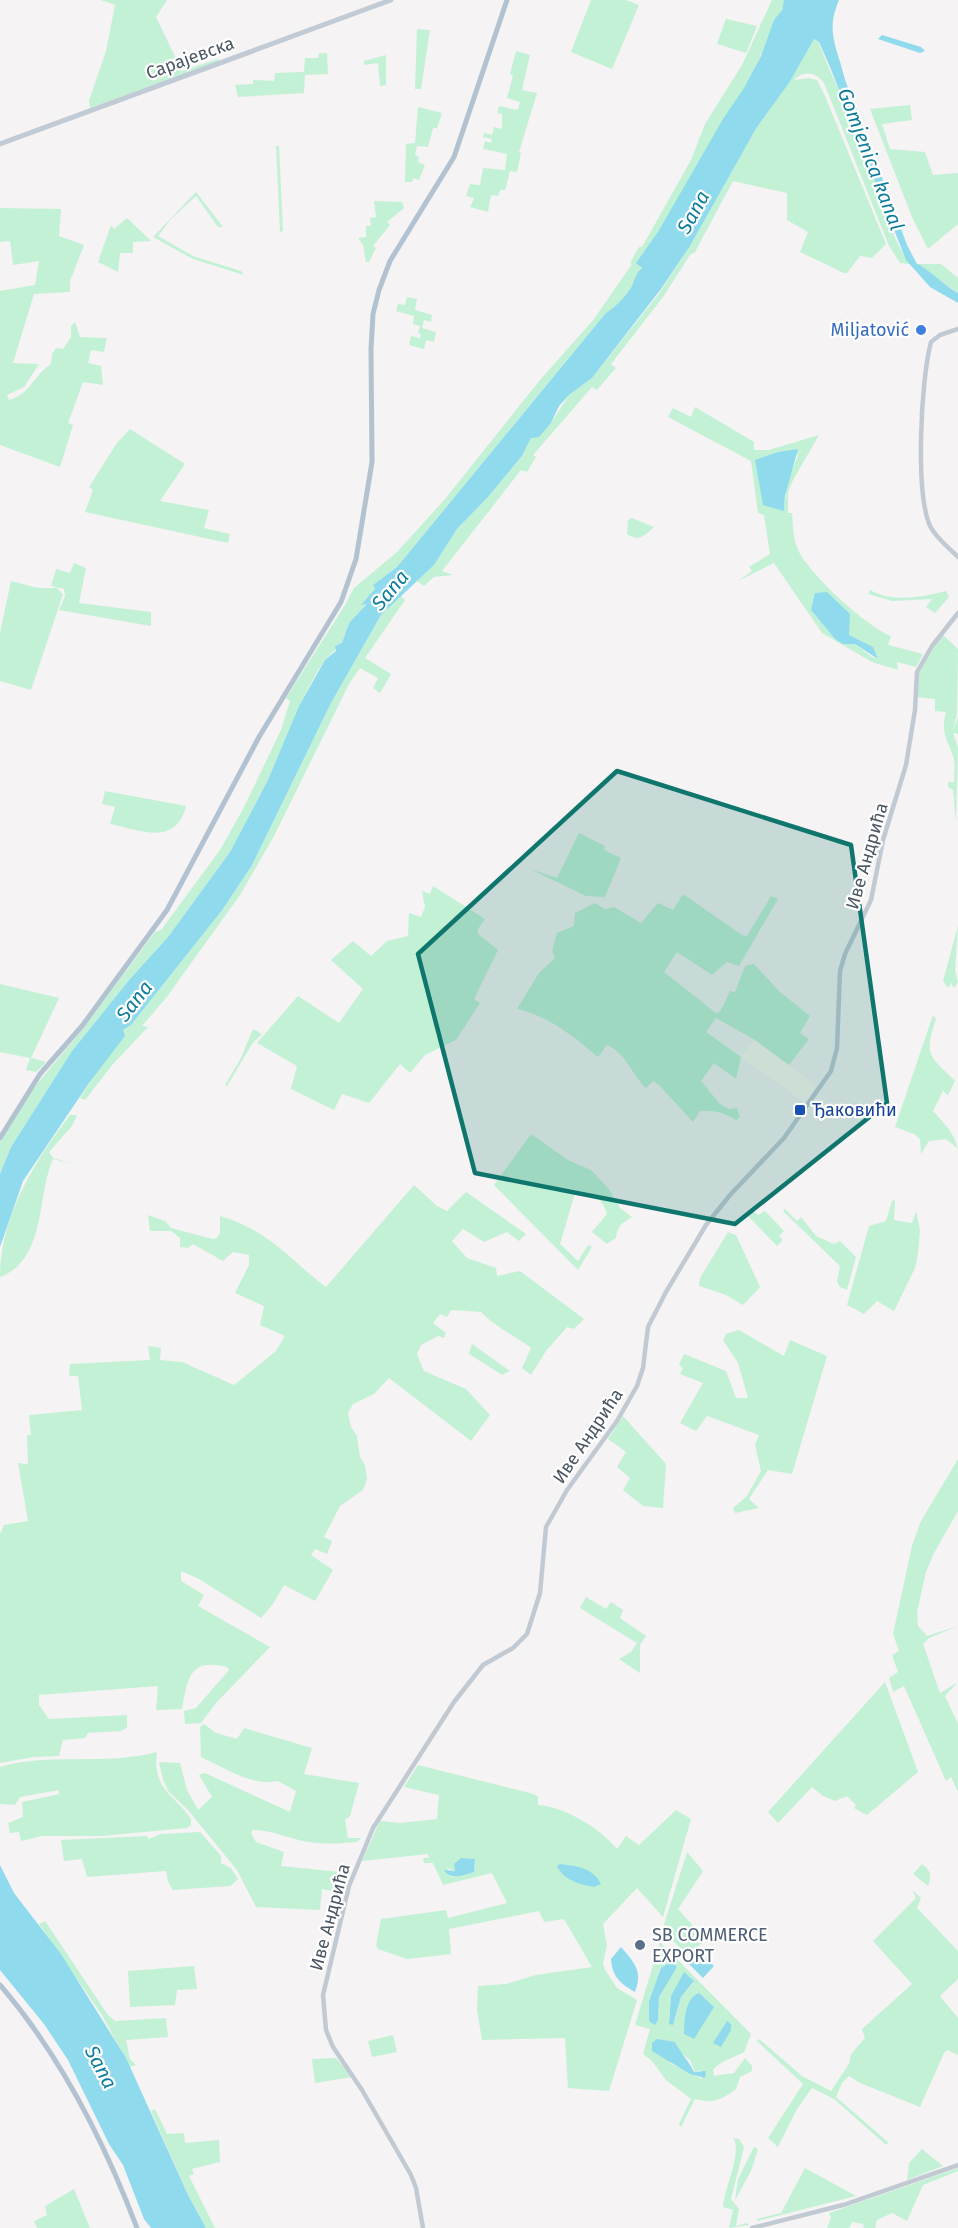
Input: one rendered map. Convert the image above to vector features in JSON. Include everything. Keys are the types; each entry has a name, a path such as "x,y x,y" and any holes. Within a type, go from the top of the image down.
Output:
{"main road":[{"name":"Сарајевска","path":"0,144 391,0"},
{"path":"0,1137 40,1074 82,1026 167,909 259,737 341,602 356,559 372,462 371,351 373,314 379,290 395,252 454,157 507,0"},
{"path":"0,1985 38,2032 68,2081 109,2160 137,2228"}],"street":[{"path":"958,329 940,335 931,342 922,403 923,485 928,518 937,536 958,557"},
{"name":"Иве Андрића","path":"423,2228 411,2175 362,2090 333,2048 326,2030 323,1995 341,1929 349,1886 373,1828 454,1702 483,1665 513,1648 527,1634 540,1593 543,1540 548,1522 567,1490 617,1421 637,1386 643,1368 648,1327 666,1292 706,1226 730,1195 784,1138 831,1071 837,1048 840,971 845,954 871,900 883,840 906,765 915,710 917,672 932,646 958,613"},
{"path":"752,2228 843,2205 958,2165"}],"highlighted area":[{"path":"617,771 851,845 887,1103 735,1224 475,1173 418,954"}],"shaded area":[{"path":"754,1040 816,1086 804,1102 741,1057"}],"green space":[{"path":"101,0 167,0 156,17 182,71 218,59 220,61 90,108 89,101 106,51 115,5"},
{"path":"591,0 626,0 639,5 612,69 571,52"},
{"path":"772,0 786,0 747,85 680,201 637,264 642,268 631,287 618,304 604,315 397,567 373,585 375,589 368,603 349,623 342,643 317,672 299,706 267,782 230,852 168,937 130,979 72,1051 11,1147 0,1174 0,1142 32,1090 82,1030 155,932 161,930 220,850 243,809 281,730 290,701 286,698 354,588 397,552 445,499 540,380 594,319 632,264 630,263 639,247 642,247 691,160 705,124 742,65"},
{"path":"726,19 757,26 746,53 717,44"},
{"path":"417,29 430,30 421,89 415,89"},
{"path":"811,40 818,41 861,140 897,243 910,264 900,263 889,246 824,83 817,76 810,74 798,77 794,80 809,78 817,80 886,244 872,258 860,256 847,273 844,273 800,252 808,232 787,220 787,193 733,181 695,252 690,255 663,297 611,364 616,368 597,390 592,387 533,455 536,457 527,472 521,470 442,571 453,575 434,577 424,586 417,581 434,565 457,529 522,456 531,438 551,423 569,395 592,378 658,295 690,246 757,127 789,83"},
{"path":"516,51 530,55 522,90 537,93 519,152 521,153 517,172 510,171 505,190 500,190 498,196 491,195 488,212 470,207 474,198 466,196 470,184 480,185 483,168 505,170 507,154 483,149 485,141 491,143 492,139 483,137 484,133 492,135 494,127 502,129 502,114 497,113 499,106 518,110 520,102 507,98"},
{"path":"319,53 327,53 328,74 305,75 304,93 238,97 235,85 253,84 253,80 274,81 275,73 304,72 305,58 318,58"},
{"path":"386,55 386,85 380,86 378,63 364,65 364,61"},
{"path":"910,105 912,120 882,124 890,149 925,152 933,175 958,173 958,224 928,249 912,217 870,109"},
{"path":"418,107 442,113 437,128 433,128 428,147 417,146 415,155 419,157 418,162 425,165 419,180 414,178 412,182 405,182 406,144 415,143"},
{"path":"276,146 279,146 283,231 280,232"},
{"path":"196,192 223,227 218,227 196,196 171,219 158,236 193,256 241,271 244,275 193,259 153,237"},
{"path":"374,201 402,202 404,208 387,222 390,225 373,246 376,248 369,262 366,262 363,245 358,238 366,237 366,226 371,226 370,218 376,217"},
{"path":"0,208 61,209 59,236 84,245 70,281 70,292 34,294 13,363 39,364 24,387 7,395 9,400 28,389 39,374 51,364 52,354 56,348 63,349 71,337 71,326 75,322 80,337 107,338 104,352 91,350 88,363 101,366 103,385 83,382 68,423 73,425 60,467 0,445 0,291 35,285 39,261 13,265 10,241 0,242"},
{"path":"127,218 151,241 133,242 133,253 120,253 118,272 98,262 111,225 114,229"},
{"path":"916,264 941,264 958,278 958,293"},
{"path":"407,297 417,299 415,310 432,315 431,322 424,320 422,328 436,332 434,342 426,340 424,349 409,345 411,336 420,338 421,335 418,333 420,326 413,324 414,316 396,311 398,304 405,305"},
{"path":"695,407 754,442 754,450 769,450 819,435 788,492 788,513 792,513 798,550 814,573 840,599 868,622 891,636 888,645 923,654 916,667 897,662 898,670 872,662 822,633 774,563 738,581 752,571 749,567 770,554 764,515 758,513 751,461 668,417 673,408 691,417","holes":["778,452 798,455 788,480 784,510 756,460","811,610 848,635 873,647 878,659 855,644 835,639"]},
{"path":"130,429 185,464 160,501 209,510 204,528 230,534 228,543 85,512 93,490 89,487 117,443"},
{"path":"632,518 654,527 641,537 635,538 627,534 628,520"},
{"path":"74,563 86,568 79,603 151,612 151,626 59,610 65,596 64,589 51,586 56,569 70,573"},
{"path":"11,581 38,588 57,588 63,594 31,690 0,681 0,633"},
{"path":"870,590 898,598 946,591 949,597 935,613 926,607 932,599 892,601 868,594"},
{"path":"401,596 405,600 365,658 391,674 380,693 373,688 378,678 360,668 349,684 274,836 240,895 166,998 142,1026 148,1027 113,1064 85,1100 80,1098 123,1030 131,1025 223,909 252,865 331,703 381,615"},
{"path":"942,634 958,649 957,713 953,731 958,717 958,734 953,733 958,748 956,822 953,790 948,787 948,782 954,782 954,768 953,756 944,729 946,712 935,711 935,699 917,697 918,674"},
{"path":"105,791 186,806 181,819 174,827 156,833 145,832 110,824 115,807 102,804"},
{"path":"579,833 605,846 604,850 621,858 605,897 586,896 530,869 557,878"},
{"path":"433,886 485,919 478,929 478,934 498,950 474,999 480,1003 456,1040 425,1055 410,1073 400,1064 369,1103 342,1094 334,1110 291,1089 297,1066 257,1043 298,996 339,1023 363,989 331,960 353,941 371,956 387,941 408,936 409,913 421,917 425,907 422,891 430,894"},
{"path":"683,894 742,935 747,936 771,896 778,899 739,966 727,962 712,975 677,952 664,972 716,1013 720,1012 730,991 735,992 745,966 754,964 780,992 810,1016 800,1033 809,1039 789,1065 755,1040 716,1018 706,1032 741,1057 736,1079 714,1063 701,1081 720,1104 729,1109 737,1108 740,1117 736,1120 719,1112 700,1111 693,1122 659,1085 653,1081 646,1088 614,1049 607,1045 598,1057 550,1022 517,1009 539,973 555,958 552,951 557,933 574,926 575,913 595,903 605,909 614,907 641,923 658,903 673,910"},
{"path":"958,926 955,970 958,982 954,988 951,983 948,988 943,981"},
{"path":"0,984 59,998 31,1058 46,1062 36,1072 26,1070 30,1058 0,1052"},
{"path":"933,1015 936,1019 930,1040 931,1054 955,1081 948,1095 943,1091 933,1111 956,1141 958,1154 957,1148 946,1139 929,1141 921,1154 920,1139 914,1134 895,1127"},
{"path":"253,1029 262,1034 252,1044 227,1086 225,1085 241,1058"},
{"path":"70,1115 77,1115 72,1126 49,1152 53,1158 76,1165 53,1159 33,1242 26,1256 15,1268 0,1277 6,1232 22,1190 44,1151"},
{"path":"531,1134 568,1160 591,1170 608,1188 620,1208 632,1217 621,1225 616,1238 607,1244 592,1232 607,1214 605,1208 596,1197 575,1193 560,1244 578,1261 588,1245 592,1247 578,1270 494,1185"},
{"path":"414,1185 437,1206 447,1211 466,1192 526,1234 519,1241 507,1232 484,1242 463,1229 452,1241 467,1258 496,1268 497,1276 520,1271 584,1319 574,1329 567,1327 546,1351 531,1375 522,1368 531,1348 481,1312 451,1310 447,1317 440,1314 433,1323 446,1333 444,1338 438,1336 421,1345 417,1354 424,1371 466,1389 490,1415 471,1441 389,1378 374,1394 353,1404 348,1413 351,1427 357,1436 360,1457 365,1465 367,1479 363,1490 340,1506 324,1537 332,1541 327,1554 315,1549 311,1555 333,1570 315,1601 284,1585 273,1604 261,1618 199,1579 181,1571 181,1581 204,1595 198,1606 270,1647 216,1703 201,1723 185,1724 184,1711 196,1708 229,1670 227,1667 205,1665 192,1673 182,1709 156,1710 158,1686 39,1695 39,1705 49,1719 127,1715 127,1728 120,1731 88,1733 85,1738 63,1740 59,1756 34,1757 0,1763 0,1534 4,1525 28,1521 18,1463 28,1464 27,1435 31,1435 29,1415 82,1410 78,1376 69,1376 70,1364 150,1360 148,1346 161,1348 160,1360 182,1362 234,1385 276,1351 285,1336 260,1325 264,1306 235,1293 249,1265 249,1255 233,1252 223,1261 193,1244 188,1248 180,1247 180,1238 171,1231 150,1231 148,1215 165,1221 171,1228 213,1239 217,1238 220,1233 220,1216 238,1222 277,1246 326,1287"},
{"path":"895,1200 894,1220 912,1223 916,1211 920,1230 915,1268 894,1311 877,1301 864,1314 847,1305 869,1226 886,1221 892,1201"},
{"path":"785,1209 797,1221 801,1217 816,1236 834,1244 840,1241 856,1257 847,1290 840,1287 837,1282 840,1266 783,1211"},
{"path":"752,1210 758,1215 765,1211 784,1231 779,1236 783,1240 777,1246 746,1214"},
{"path":"728,1232 736,1235 760,1287 743,1305 726,1295 699,1286 700,1278"},
{"path":"739,1330 784,1356 790,1340 827,1356 792,1474 768,1470 749,1499 759,1508 735,1513 733,1508 747,1496 761,1471 755,1445 759,1435 707,1416 696,1431 680,1423 703,1383 680,1374 683,1368 679,1365 684,1354 726,1371 736,1398 748,1398 738,1363 723,1340 726,1334"},
{"path":"472,1344 510,1371 502,1375 469,1354"},
{"path":"623,1416 666,1464 663,1508 643,1506 623,1490 630,1478 617,1467 626,1452 608,1439"},
{"path":"958,1459 958,1511 926,1572 917,1612 918,1626 927,1636 958,1626 929,1638 923,1644 940,1693 958,1682 945,1696 958,1724 958,1792 951,1777 946,1781 904,1686 893,1692 889,1678 898,1672 892,1655 899,1651 893,1634 912,1546 921,1521"},
{"path":"586,1597 606,1609 611,1602 623,1610 620,1618 646,1636 640,1645 640,1673 619,1659 631,1652 637,1643 580,1608"},
{"path":"885,1682 918,1772 867,1815 854,1808 856,1805 847,1796 835,1801 823,1796 812,1787 778,1823 768,1812"},
{"path":"204,1724 216,1733 237,1739 244,1728 312,1748 304,1774 359,1783 350,1816 345,1820 348,1838 361,1838 357,1842 318,1843 264,1831 253,1830 251,1833 256,1842 284,1852 281,1866 350,1873 344,1893 322,1889 320,1910 256,1907 237,1870 188,1810 169,1792 163,1780 159,1762 180,1763 187,1790 198,1810 212,1797 199,1775 205,1773 290,1812 296,1791 278,1781 248,1779 201,1757 200,1727"},
{"path":"157,1752 156,1764 161,1783 191,1819 191,1825 187,1828 102,1836 42,1836 21,1841 19,1832 10,1833 8,1823 23,1817 22,1802 59,1794 59,1790 20,1797 15,1805 0,1804 0,1767 39,1760 118,1758"},
{"path":"418,1765 530,1793 538,1796 538,1805 570,1814 592,1826 617,1849 626,1836 639,1845 676,1810 691,1819 663,1917 637,1888 603,1924 607,1945 603,1963 605,1970 617,1988 637,2000 609,2091 568,2088 565,2038 482,2040 477,2010 478,1986 506,1984 536,1975 592,1967 564,1919 544,1922 539,1911 449,1929 451,1954 407,1959 378,1949 376,1945 381,1919 446,1910 448,1918 507,1903 492,1873 443,1885 433,1863 424,1863 423,1858 429,1858 428,1854 362,1861 380,1821 400,1823 437,1819 439,1795 404,1787","holes":["461,1858 475,1859 474,1872 452,1877 447,1868 455,1871"]},
{"path":"200,1832 221,1856 221,1863 231,1868 238,1879 230,1886 173,1890 168,1882 166,1871 87,1877 82,1859 64,1861 61,1840 146,1836 149,1839 161,1834"},
{"path":"687,1852 703,1871 678,1909 694,1927 700,1930 704,1940 692,1952 686,1953 662,1931"},
{"path":"922,1864 930,1874 928,1886 913,1874"},
{"path":"912,1890 921,1898 917,1908 958,1951 958,1979 940,1996 958,2018 958,2055 947,2050 944,2053 920,2107 860,2083 849,2076 842,2083 836,2097 889,2143 885,2144 834,2099 812,2088 797,2109 778,2147 768,2138 803,2084 757,2041 759,2039 802,2076 831,2091 849,2064 851,2054 865,2038 862,2029 912,1984 873,1941 916,1898"},
{"path":"45,1921 108,2015 115,2021 166,2018 168,2037 126,2040 130,2059 136,2065 130,2067 102,2015 39,1924"},
{"path":"660,1942 751,2034 744,2052 716,2067 713,2070 714,2076 734,2073 745,2058 752,2066 752,2071 740,2077 736,2089 721,2098 712,2101 695,2099 681,2127 679,2124 691,2099 666,2080 652,2061 643,2054 650,2029 635,2025","holes":["661,1968 665,1985 659,1997 658,2020 649,2001","694,1982 681,1997 675,2020 669,2023 671,1996","680,2052 690,2060 695,2072 701,2070 702,2079 670,2063"]},
{"path":"194,1966 197,1989 177,1990 175,2005 130,2007 128,1971"},
{"path":"393,2035 397,2052 372,2057 368,2041"},
{"path":"336,2058 352,2077 315,2083 312,2059"},
{"path":"155,2109 167,2134 184,2133 185,2143 219,2140 220,2162 192,2169 194,2174 189,2176 215,2228 206,2228 189,2197 151,2111"},
{"path":"733,2138 739,2139 744,2147 731,2199 739,2209 736,2226 747,2223 749,2225 729,2228 733,2210 723,2207 736,2152"},
{"path":"754,2147 758,2149 751,2171 735,2200 738,2179"},
{"path":"922,2149 943,2166 907,2180 909,2163"},
{"path":"805,2168 856,2196 757,2221 757,2219 781,2213"},
{"path":"958,2168 958,2171 923,2185 907,2221 892,2213 877,2220 875,2228 864,2228 863,2224 852,2222 849,2228 827,2228 831,2218 829,2213"},
{"path":"74,2189 90,2228 37,2228 34,2221 47,2215 45,2206"}],"water":[{"path":"784,0 839,0 833,25 836,48 847,84 907,245 917,264 958,293 958,303 930,287 906,260 830,67 819,42 814,39 789,83 757,127 690,246 661,289 592,378 569,395 559,406 551,423 539,437 531,438 522,456 457,529 434,565 381,615 331,703 252,865 223,909 131,1025 123,1030 125,1036 89,1083 23,1181 0,1247 0,1174 11,1147 72,1051 130,979 168,937 230,852 267,782 299,706 325,660 336,651 335,646 342,643 349,623 367,604 361,605 375,589 373,585 397,567 605,314 619,303 630,289 637,273 642,268 636,263 658,232 723,119 744,88 761,56 774,20 782,10"},
{"path":"882,35 921,47 925,51 920,53 878,39"},
{"path":"798,449 785,496 784,511 763,505 755,460 778,452"},
{"path":"827,592 850,614 849,635 873,647 878,659 855,644 843,644 835,639 811,610 815,593"},
{"path":"461,1858 475,1859 474,1872 454,1876 444,1870 455,1871 454,1864"},
{"path":"560,1864 589,1871 601,1884 594,1887 573,1881 563,1875 557,1866"},
{"name":"Sana","path":"0,1865 14,1893 61,1954 126,2058 189,2197 206,2228 151,2228 144,2219 123,2165 109,2144 68,2060 44,2024 0,1970"},
{"path":"621,1947 638,1973 635,1992 622,1983 613,1971 611,1959"},
{"path":"698,1951 714,1966 703,1978 687,1962"},
{"path":"671,1962 677,1967 659,1997 658,2020 655,2025 649,2021 649,2001 661,1968"},
{"path":"684,1972 694,1981 681,1997 673,2025 669,2024 671,1996"},
{"path":"699,1993 714,2007 694,2039 684,2034 685,2016 690,2000"},
{"path":"727,2021 731,2024 731,2030 721,2047 713,2043"},
{"path":"657,2039 675,2042 694,2072 706,2071 705,2078 690,2074 652,2051 652,2043"}],"place":[{"name":"Miljatović","path":"921,330"},
{"name":"Ђаковићи","path":"800,1110"},
{"name":"SB COMMERCE EXPORT","path":"640,1945"}],"water label":[{"name":"Gomjenica kanal","path":"871,159"}]}
